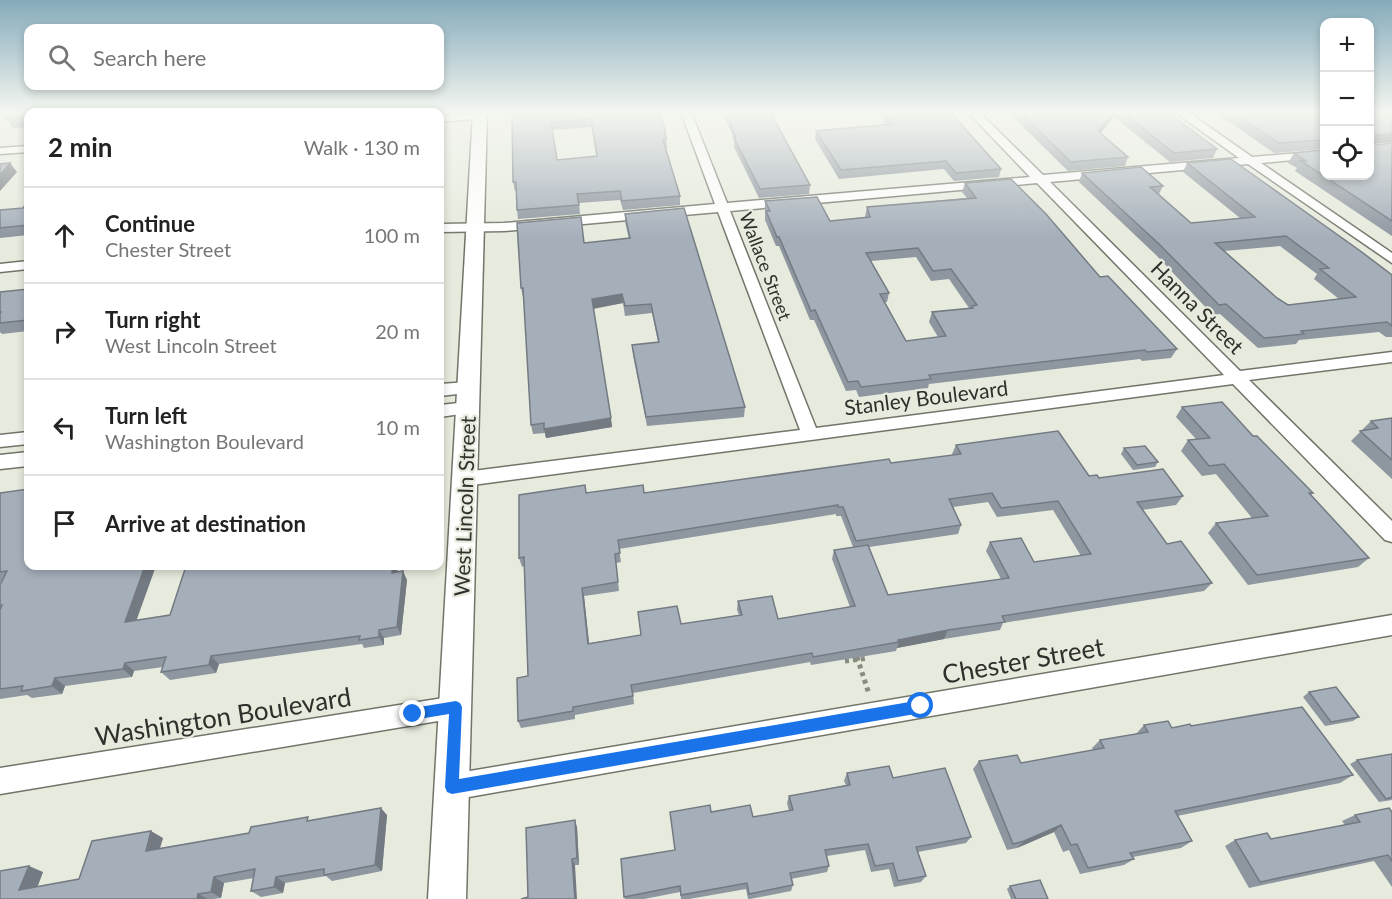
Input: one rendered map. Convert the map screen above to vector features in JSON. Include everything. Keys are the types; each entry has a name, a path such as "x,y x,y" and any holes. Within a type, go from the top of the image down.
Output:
{"street":[{"name":"West Lincoln Street","path":"447,899 479,154"},
{"name":"Wallace Street","path":"702,154 810,434"},
{"name":"Hanna Street","path":"1014,154 1392,534"},
{"path":"1240,154 1392,259"},
{"path":"444,228 476,228 1320,154"},
{"path":"0,268 24,265"},
{"name":"Stanley Boulevard","path":"465,479 1220,382 1254,373 1392,357"},
{"path":"444,391 468,398"},
{"path":"444,409 468,398"},
{"path":"3,462 16,440"},
{"path":"3,462 24,459"},
{"name":"Chester Street","path":"452,787 1392,626"},
{"name":"Washington Boulevard","path":"0,781 456,707"}],"path":[{"path":"845,661 868,657"},
{"path":"857,658 876,714"}],"building":[{"path":"513,154 556,154 557,160 597,156 597,154 667,154 680,196 622,201 620,191 577,194 579,205 517,210 516,182 513,182"},
{"path":"742,154 793,154 810,185 760,189"},
{"path":"831,154 988,154 1001,169 956,173 946,161 841,170"},
{"path":"1063,154 1124,154 1128,157 1071,162"},
{"path":"1295,154 1320,154 1320,174 1301,161 1306,161"},
{"path":"1374,154 1392,154 1392,221 1330,180 1374,180"},
{"path":"1231,159 1392,275 1392,326 1387,322 1301,331 1304,334 1264,338 1226,304 1219,305 1160,245 1082,173 1141,167 1163,186 1150,187 1191,223 1255,217 1187,163","holes":["1286,236 1329,268 1320,269 1356,297 1288,305 1215,243"]},
{"path":"10,163 0,175 0,164"},
{"path":"1011,179 1046,214 1100,277 1108,276 1177,349 1147,352 1145,350 929,375 931,379 861,387 858,381 848,382 815,310 811,311 779,237 777,237 766,211 770,211 765,201 817,197 830,221 870,217 867,207 976,198 965,183","holes":["918,248 933,271 951,269 977,305 972,306 973,308 932,312 946,336 906,341 880,294 889,293 866,253"]},
{"path":"23,208 24,225 0,228 0,210"},
{"path":"684,208 745,407 646,417 632,345 659,342 651,304 625,306 622,294 592,299 611,418 544,429 544,423 531,425 517,223 581,217 584,243 630,238 625,214"},
{"path":"24,289 24,320 0,323 0,292"},
{"path":"1222,402 1253,436 1257,436 1313,493 1309,493 1369,558 1257,575 1216,523 1268,516 1224,464 1209,466 1188,440 1210,438 1182,407"},
{"path":"1392,418 1392,460 1360,431 1378,428 1371,421"},
{"path":"1058,431 1089,476 1097,475 1099,478 1163,469 1183,496 1137,502 1167,544 1181,541 1212,583 1002,616 1005,622 948,630 898,640 899,642 813,657 812,653 631,685 633,696 573,707 573,711 518,721 517,678 528,676 524,557 519,558 519,495 585,485 586,493 643,485 644,493 889,459 891,463 961,454 956,445","holes":["992,493 1001,508 1058,501 1091,554 1034,562 1021,538 990,542 1009,578 888,595 868,545 834,550 855,606 778,619 772,596 738,601 742,615 681,624 677,606 638,612 641,635 588,644 582,588 618,582 615,554 620,553 618,540 838,505 838,507 843,507 856,541 961,525 949,499"]},
{"path":"1145,446 1158,462 1137,465 1124,448"},
{"path":"24,490 24,570 144,570 125,622 170,615 185,570 392,570 392,573 403,571 397,627 379,630 379,637 359,640 360,636 211,656 209,665 161,672 166,657 125,663 123,669 55,678 52,686 21,691 23,686 0,689 0,610 2,605 0,606 0,585 7,571 0,572 0,493"},
{"path":"1336,687 1359,717 1331,722 1309,692"},
{"path":"1302,707 1353,775 1175,811 1192,841 1130,853 1134,859 1088,868 1077,844 1071,845 1061,825 1013,844 979,761 1017,755 1021,763 1104,748 1100,740 1148,732 1144,725 1168,721 1172,728 1190,724 1191,726"},
{"path":"1392,754 1392,797 1386,799 1357,760"},
{"path":"889,766 893,778 945,768 971,837 916,847 926,876 898,881 893,863 875,866 868,844 825,850 829,866 790,873 793,885 749,894 747,883 681,895 680,886 624,897 621,859 675,850 670,812 710,805 711,812 750,805 753,817 793,810 789,796 850,785 847,773"},
{"path":"381,808 375,865 324,875 324,869 276,877 274,887 251,891 255,869 214,877 211,892 198,894 197,899 0,899 0,871 29,866 19,890 79,879 92,841 151,831 146,851 249,833 251,827 308,817 307,821"},
{"path":"1389,808 1392,812 1392,861 1388,855 1260,882 1235,840 1267,833 1271,839 1360,822 1355,815"},
{"path":"575,820 577,858 572,859 575,899 521,899 528,897 526,828"},
{"path":"1040,880 1048,899 1016,899 1010,886"}],"route":[{"path":"413,714 456,707 452,787 921,706"}]}
